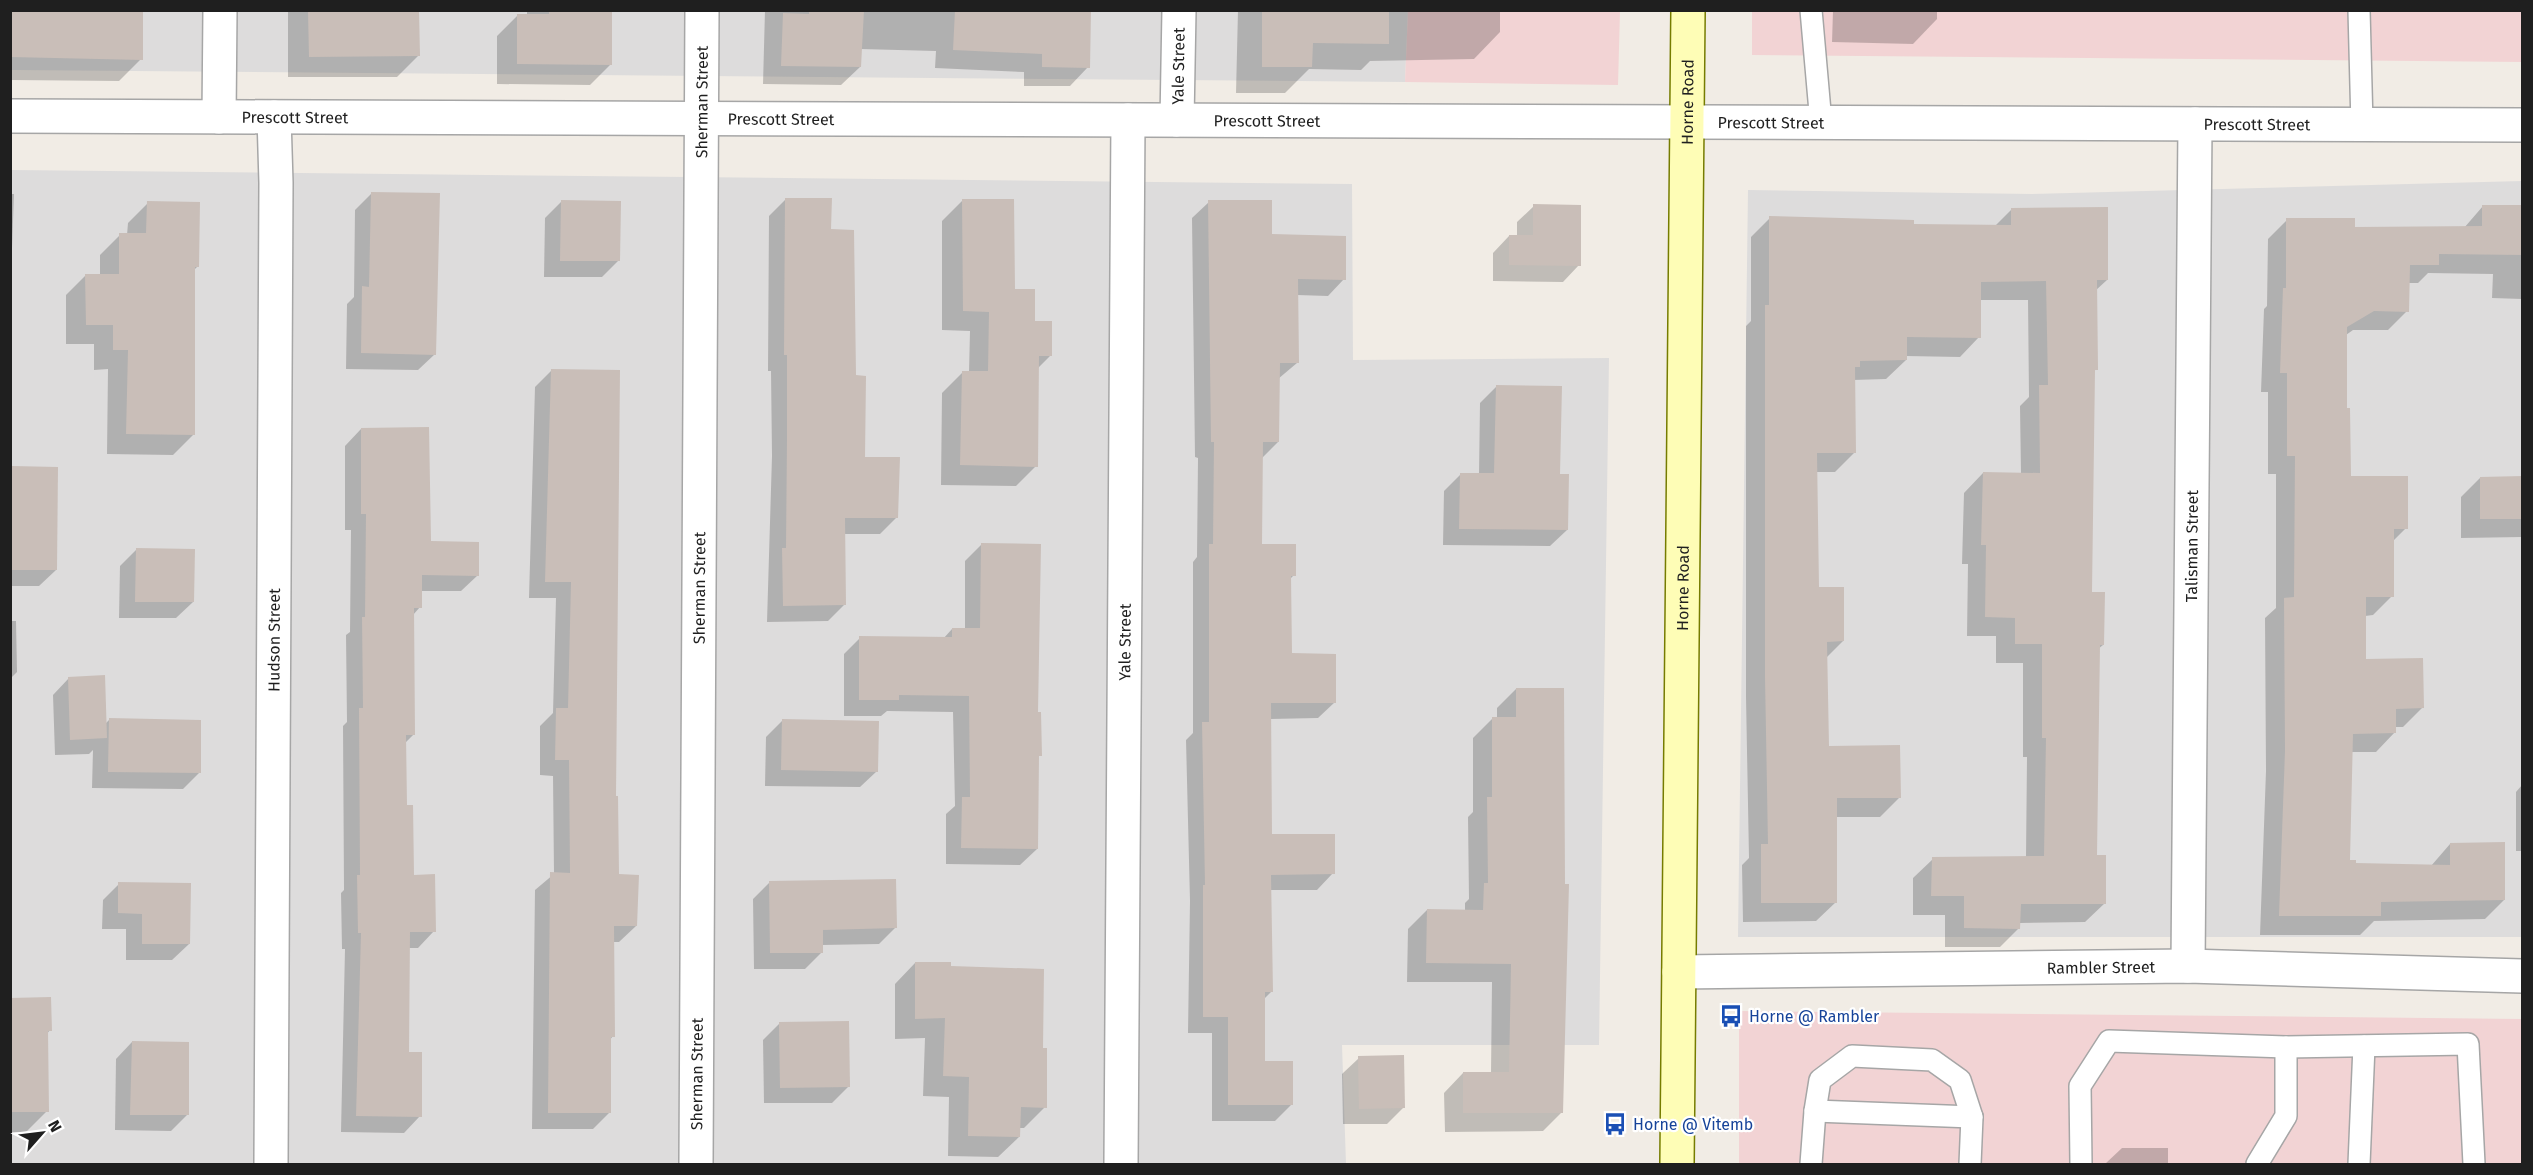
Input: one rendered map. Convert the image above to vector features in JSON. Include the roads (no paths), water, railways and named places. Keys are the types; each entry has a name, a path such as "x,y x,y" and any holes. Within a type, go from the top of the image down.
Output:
{"main road":[{"name":"Horne Road","path":"1677,1164 1688,10"}],"street":[{"path":"219,117 220,10"},
{"name":"Sherman Street","path":"696,1164 702,10"},
{"name":"Yale Street","path":"1177,120 1179,10"},
{"name":"Prescott Street","path":"10,116 2523,125"},
{"name":"Hudson Street","path":"271,1164 274,117"},
{"name":"Yale Street","path":"1120,1164 1128,120"},
{"name":"Talisman Street","path":"2188,966 2195,124"},
{"name":"Rambler Street","path":"1679,972 2188,966 2523,976"}],"lane":[{"path":"1811,10 1821,123"},
{"path":"2359,10 2362,125"},
{"path":"2081,1164 2080,1086 2109,1041 2286,1047 2468,1044 2474,1164"},
{"path":"2360,1164 2364,1046"},
{"path":"2257,1164 2286,1116 2286,1047"},
{"path":"1811,1164 1820,1080 1852,1056 1932,1060 1960,1080 1972,1117 1970,1164"},
{"path":"1815,1111 1972,1117"}],"place":[{"name":"Horne @ Rambler","path":"1731,1016"},
{"name":"Horne @ Vitemb","path":"1615,1124"}]}
